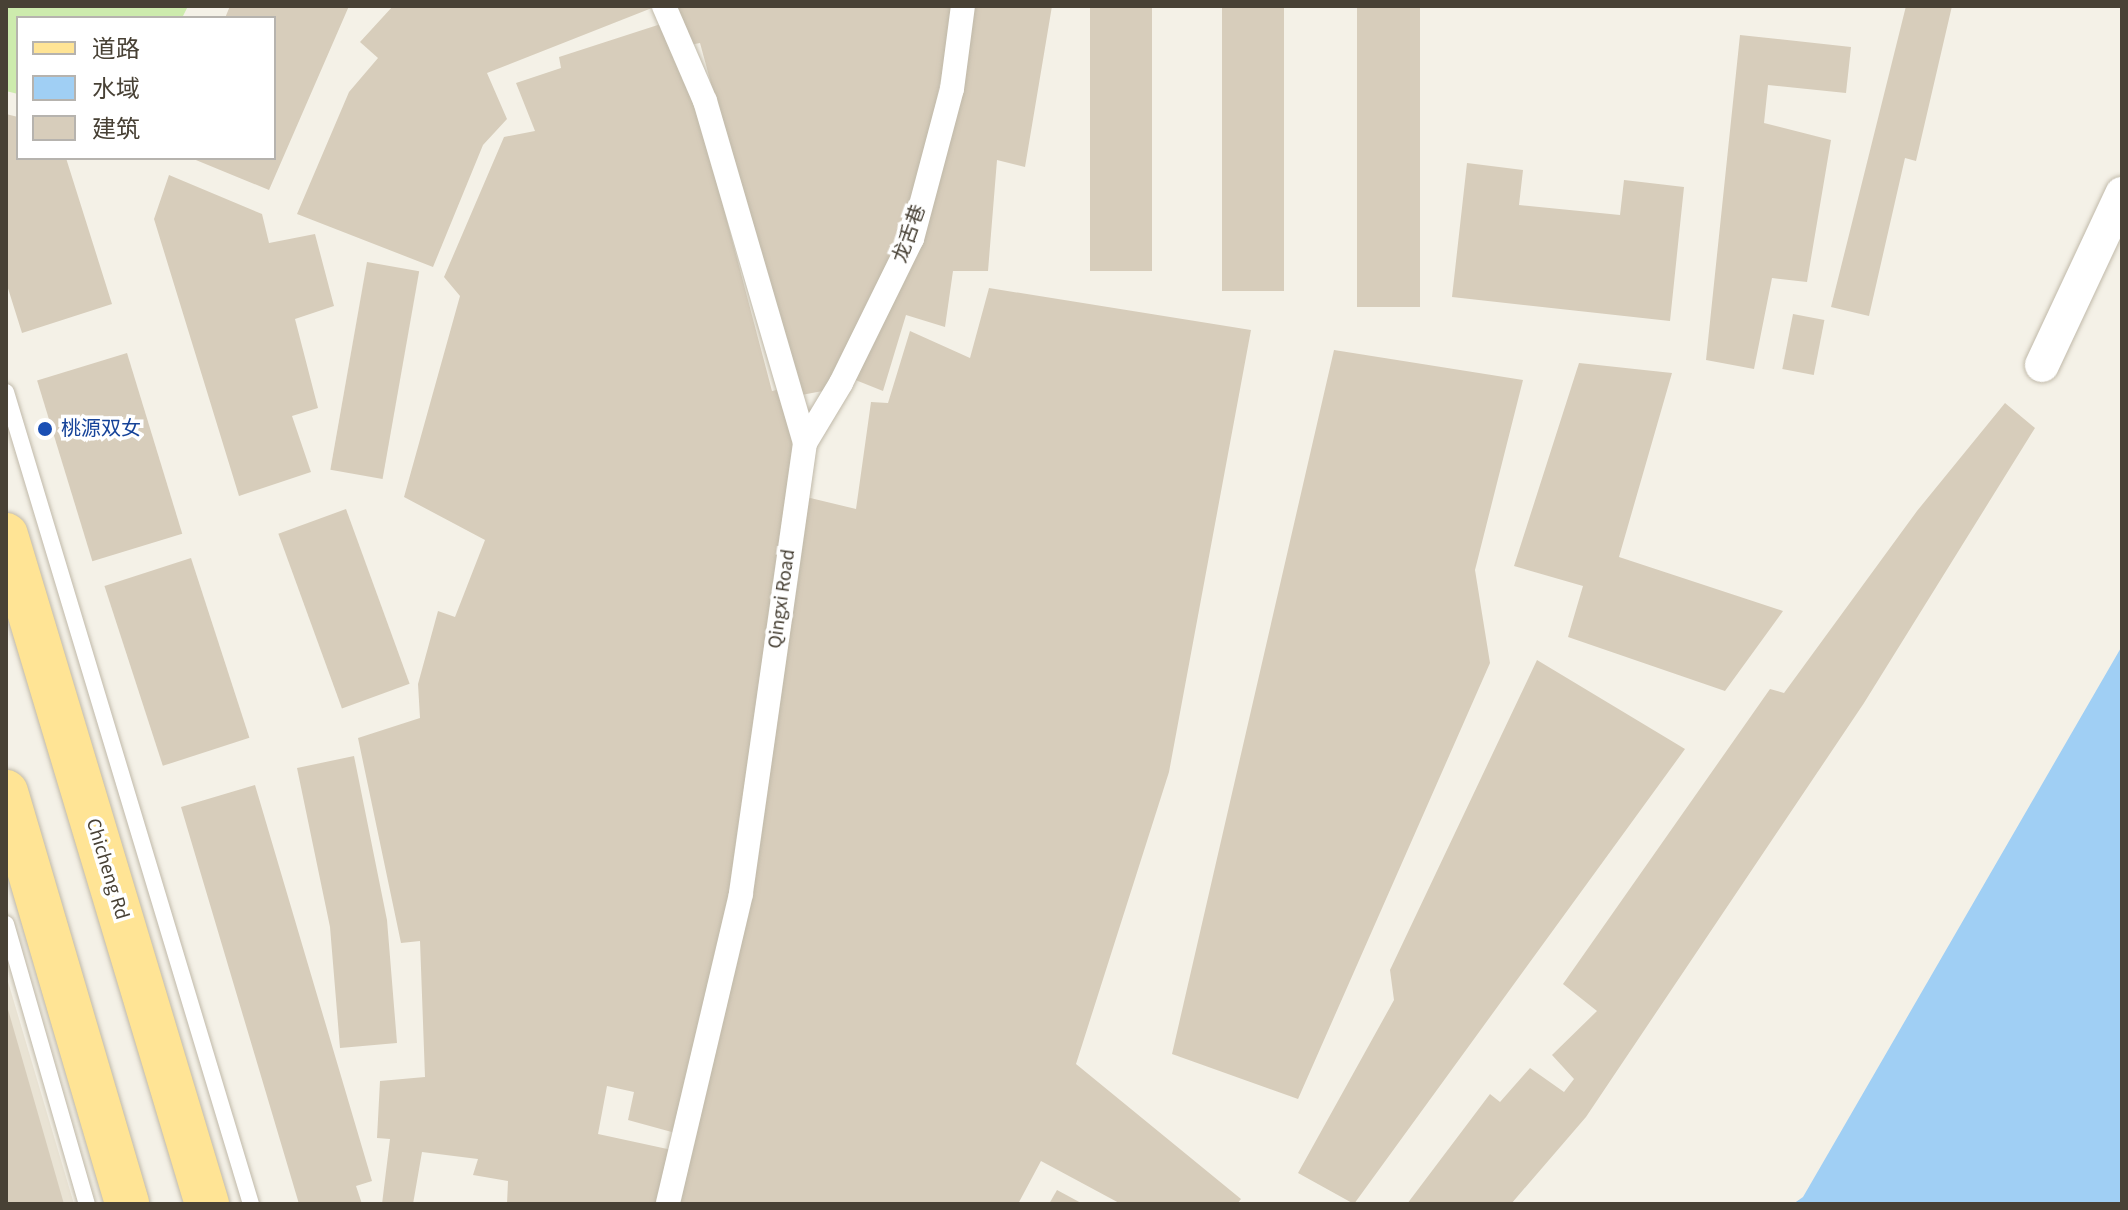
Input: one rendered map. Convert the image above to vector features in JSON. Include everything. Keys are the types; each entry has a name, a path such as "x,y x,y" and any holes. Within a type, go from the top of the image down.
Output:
{"main road":[{"name":"Chicheng Rd","path":"6,535 207,1204"},
{"path":"6,792 18,873 127,1204"}],"street":[{"name":"Qingxi Road","path":"664,6 705,101 805,443 741,894 668,1204"},
{"name":"龙舌巷","path":"805,443 841,383 912,239 952,89 963,6"},
{"path":"2042,365 2122,194"}],"lane":[{"path":"6,392 251,1204"},
{"path":"6,924 87,1204"}],"shaded area":[{"path":"6,975 74,1204 6,1204"}],"green space":[{"path":"6,6 188,6 183,16 16,16 16,94 6,91"}],"water":[{"path":"2122,646 2122,1204 1793,1204 1803,1197"}],"building":[{"path":"230,6 349,6 269,190 196,160 276,160 276,16 226,16"},
{"path":"393,6 657,6 487,73 507,119 483,145 433,267 297,214 349,92 378,58 360,42"},
{"path":"669,6 956,6 915,204 897,250 828,390 796,396 700,43 685,46"},
{"path":"974,6 1052,6 1025,167 997,160 988,271 953,271 945,327 906,315 883,391 853,379 921,245"},
{"path":"1090,6 1152,6 1152,271 1090,271"},
{"path":"1222,6 1284,6 1284,291 1222,291"},
{"path":"1357,6 1420,6 1420,307 1357,307"},
{"path":"1906,6 1952,6 1916,161 1905,158 1869,316 1831,307"},
{"path":"664,23 690,80 772,391 781,389 797,433 739,870 679,1134 628,1120 634,1092 607,1086 598,1134 672,1150 659,1204 507,1204 508,1181 473,1175 478,1159 422,1152 413,1204 382,1204 390,1139 377,1138 380,1081 425,1077 420,941 401,943 358,738 420,718 418,684 438,611 455,617 485,540 404,497 460,296 444,277 504,137 535,131 516,83 561,68 559,57"},
{"path":"1740,35 1851,47 1846,93 1768,85 1764,123 1831,140 1807,282 1772,278 1754,369 1706,360"},
{"path":"6,114 16,116 16,160 67,160 112,304 22,333 6,282"},
{"path":"1467,163 1523,170 1519,205 1620,215 1624,180 1684,187 1670,321 1452,297"},
{"path":"169,175 262,214 269,243 315,234 334,306 295,319 318,408 292,416 311,472 239,496 154,219"},
{"path":"367,262 419,271 383,479 330,470"},
{"path":"989,288 1251,330 1169,772 1076,1064 1241,1199 1237,1204 1121,1204 1041,1161 1018,1204 678,1204 802,496 856,509 871,402 888,403 910,331 970,358"},
{"path":"1793,314 1824,320 1814,375 1782,369"},
{"path":"1334,350 1523,380 1475,570 1490,663 1298,1099 1172,1054"},
{"path":"127,353 182,534 92,561 37,380"},
{"path":"1579,363 1672,373 1619,557 1783,611 1725,691 1568,637 1583,586 1514,566"},
{"path":"2005,403 2035,428 1864,703 1586,1117 1511,1204 1407,1204 1490,1094 1500,1102 1530,1068 1564,1092 1574,1079 1552,1055 1597,1011 1563,984 1770,689 1784,693 1917,511"},
{"path":"346,509 410,684 342,708 278,534"},
{"path":"191,558 249,738 163,766 104,586"},
{"path":"1537,660 1685,749 1354,1204 1298,1173 1394,1000 1390,970"},
{"path":"354,756 387,920 397,1043 340,1048 330,927 297,768"},
{"path":"255,785 372,1181 356,1186 362,1204 299,1204 181,807"},
{"path":"7,1006 64,1204 6,1204"},
{"path":"1057,1190 1083,1204 1049,1204"}],"place":[{"name":"桃源双女","path":"45,429"}]}
